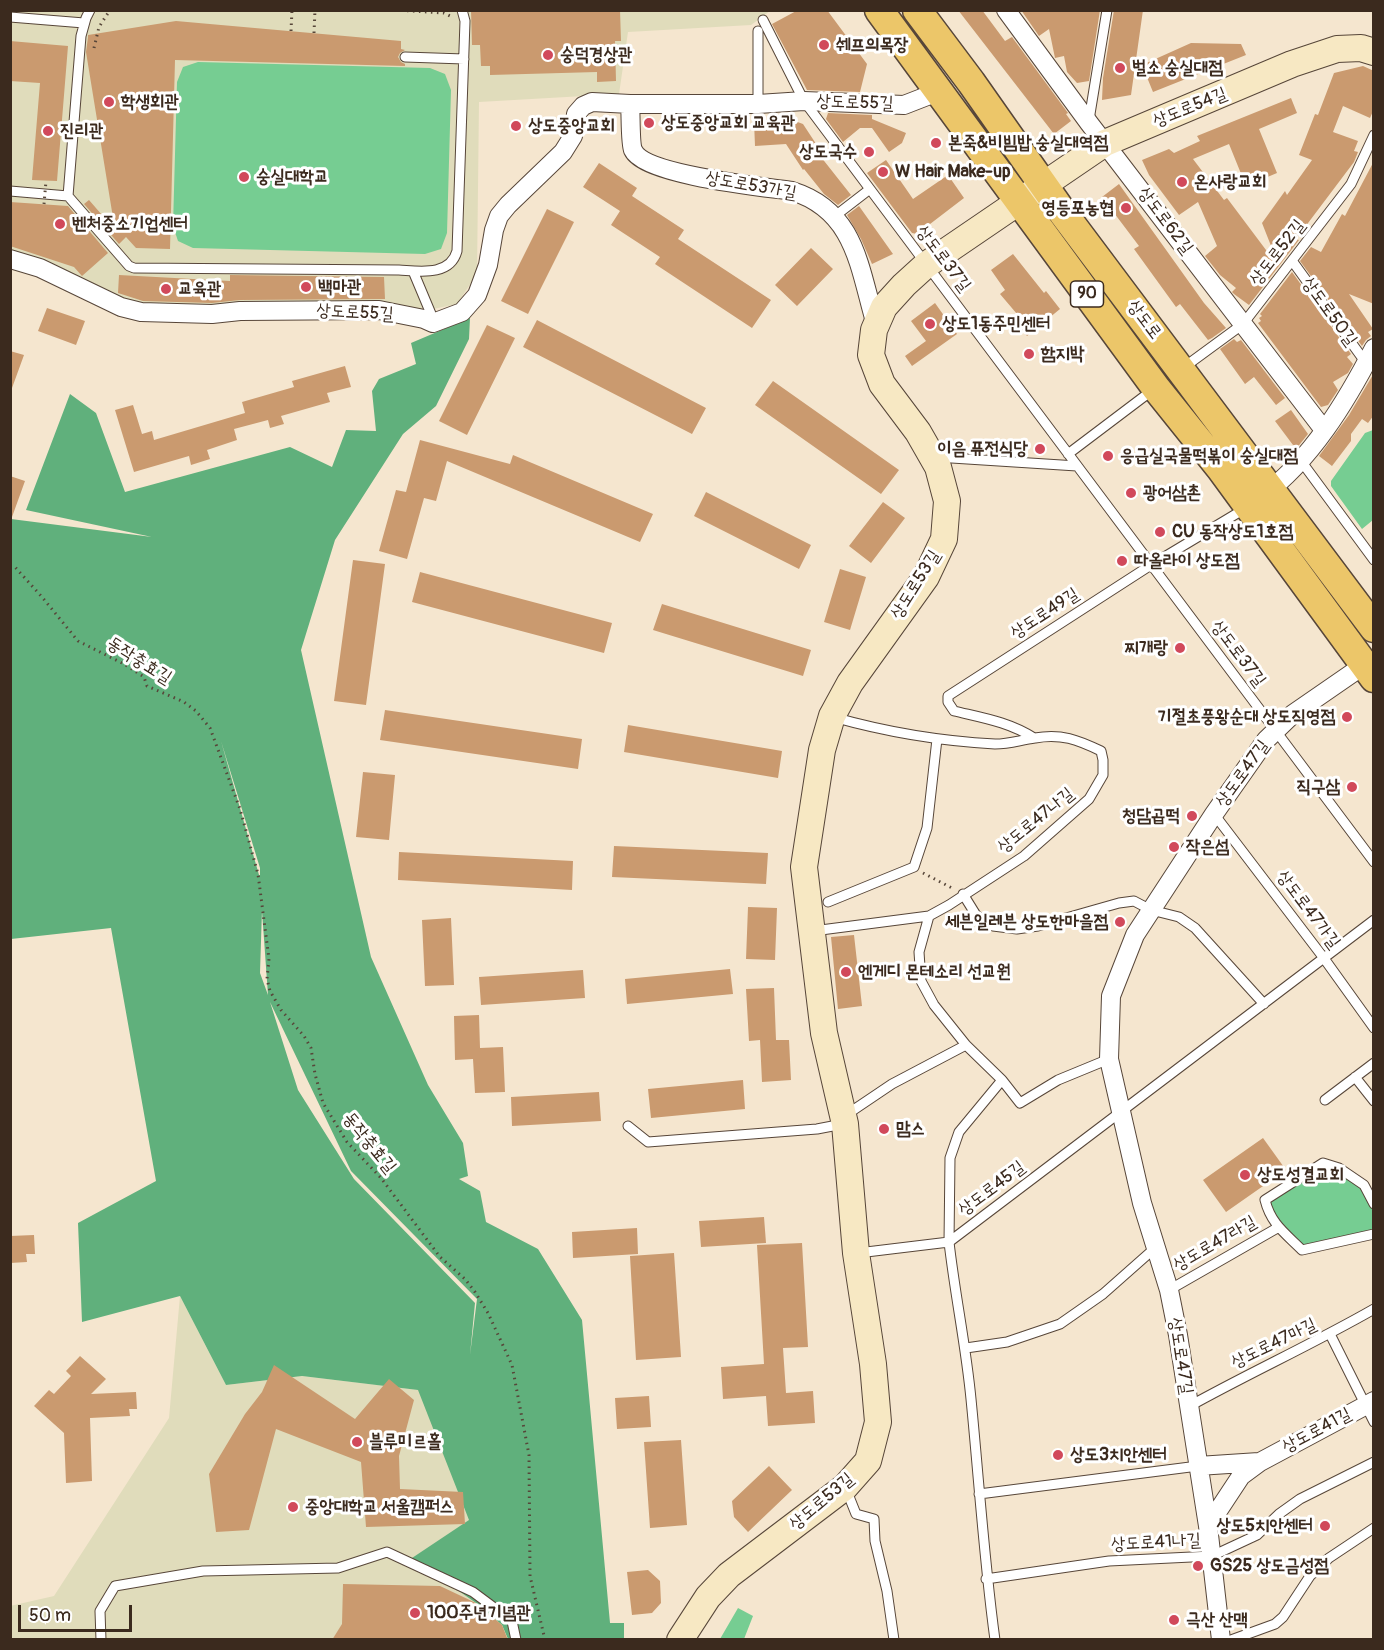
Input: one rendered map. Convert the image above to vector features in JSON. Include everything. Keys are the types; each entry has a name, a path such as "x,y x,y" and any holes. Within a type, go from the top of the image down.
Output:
{"main road":[{"name":"상도로","path":"879,10 1156,388 1221,469 1369,672"},
{"name":"상도로","path":"917,10 1042,184 1374,628"}],"street":[{"name":"상도로62길","path":"1006,10 1089,123 1324,430"},
{"name":"상도로54길","path":"1015,196 1042,184 1105,143 1292,64 1337,49 1362,48 1374,52"},
{"name":"상도로55길","path":"10,260 40,268 121,307 141,312 212,314 240,311 379,310 434,323 462,312 477,295 488,266 494,230 499,216 563,152 573,136 576,114 583,106 592,102 758,104 804,101 904,105 940,91"},
{"name":"상도로53가길","path":"630,104 633,150 640,158 668,170 705,179 792,191 806,195 823,205 835,216 853,247 876,325"},
{"name":"상도로53길","path":"680,1640 708,1597 729,1575 845,1487 868,1461 878,1422 873,1364 856,1253 844,1120 824,1033 804,867 822,750 832,716 850,682 926,577 944,539 948,501 938,467 918,432 882,384 871,355 873,330 884,307 904,285 926,265 1015,196"},
{"name":"상도로50길","path":"1248,507 1288,476 1312,449 1370,356"},
{"name":"상도로47길","path":"1221,1640 1208,1526 1169,1290 1155,1248 1109,1059 1111,996 1135,935 1214,814 1266,740 1293,714 1369,672"},
{"name":"상도로41길","path":"1208,1526 1242,1476 1260,1462 1369,1403"},
{"name":"상도로41길","path":"1198,1466 1260,1462"}],"lane":[{"path":"90,10 81,36 68,195 129,266 134,268 432,272 455,258 464,59 465,21 462,10"},
{"path":"1089,123 1107,10"},
{"path":"10,17 84,23"},
{"name":"상도로55길","path":"763,20 804,101"},
{"path":"758,31 758,104"},
{"path":"405,57 464,59"},
{"name":"상도로37길","path":"804,101 1374,862"},
{"name":"상도로52길","path":"1181,369 1243,324 1351,184 1374,135"},
{"path":"835,216 870,189"},
{"path":"10,191 68,195"},
{"name":"상도로50길","path":"1293,262 1370,356"},
{"path":"413,271 434,323"},
{"path":"1068,454 1156,388"},
{"path":"932,457 1077,466"},
{"path":"1301,461 1374,560"},
{"name":"상도로49길","path":"1034,738 1003,722 954,711 948,702 948,696 1151,565 1248,507"},
{"name":"상도로47나길","path":"832,716 877,729 937,739 997,744 1018,743 1034,738 1054,736 1075,738 1101,751 1103,775 1089,799 1024,856 963,894"},
{"path":"828,902 914,867 927,828 937,739"},
{"name":"상도로47가길","path":"1214,814 1374,1028"},
{"path":"811,931 929,916 963,894 975,915 993,926 1017,929 1038,926 1119,903 1134,901 1151,910 1179,916 1195,928 1264,1004"},
{"path":"929,916 919,952 921,981 934,1005 966,1046 1002,1080 1020,1103 1058,1080 1109,1059"},
{"name":"상도로45길","path":"949,1242 1374,920"},
{"path":"628,1126 648,1142 817,1129 844,1120 892,1084 966,1046"},
{"path":"1324,1100 1374,1063"},
{"path":"1354,1077 1374,1101"},
{"path":"995,1640 986,1579 966,1348 954,1292 949,1242 950,1158 959,1132 1002,1080"},
{"name":"상도로47라길","path":"1374,1204 1364,1185 1339,1168 1323,1163 1265,1200 1269,1215 1302,1250 1374,1234"},
{"name":"상도로47라길","path":"1169,1290 1279,1227"},
{"path":"856,1253 949,1242"},
{"path":"966,1348 1007,1342 1060,1324 1103,1294 1155,1248"},
{"name":"상도로47마길","path":"1188,1407 1374,1309"},
{"path":"1330,1334 1369,1403 1374,1422"},
{"name":"상도로41나길","path":"986,1579 1109,1561 1212,1556 1257,1535 1279,1514 1300,1499 1374,1462"},
{"path":"979,1494 1198,1466"},
{"path":"845,1487 855,1514 874,1518 875,1541 887,1591 894,1640"},
{"path":"1231,1640 1275,1624 1283,1617 1310,1576 1329,1558 1374,1528"},
{"path":"101,1640 100,1611 115,1586 203,1571 338,1568 387,1552 473,1592 512,1621 516,1640"}],"path":[{"path":"94,48 99,27 110,10"},
{"path":"291,31 292,10"},
{"path":"314,33 315,10"},
{"path":"395,10 448,14 455,21"},
{"path":"44,204 46,181"},
{"name":"동작충효길","path":"10,566 15,567 78,641 124,664 144,677 147,687 184,702 196,711 210,728 240,809 258,874 269,959 267,979 270,991 281,1010 304,1036 311,1048 323,1103 346,1142 381,1178 440,1257 471,1285 488,1313 512,1365 529,1455 530,1576 545,1640"},
{"path":"914,867 963,894"}],"shaded area":[{"name":"숭실대학교","path":"10,11 770,11 751,25 628,32 619,94 479,102 477,274 457,304 419,312 216,311 117,305 11,253"},
{"name":"중앙대학교 서울캠퍼스","path":"180,1296 226,1385 302,1376 419,1390 465,1400 489,1639 11,1639 10,1606 54,1596 169,1418"}],"green space":[{"path":"198,62 430,68 445,74 451,90 447,233 441,249 425,254 193,248 178,241 173,226 177,82 183,67"},
{"path":"470,318 469,339 436,406 403,434 335,540 301,650 371,957 428,1085 463,1143 468,1176 459,1179 480,1191 486,1222 538,1249 582,1320 610,1623 624,1623 624,1639 508,1639 502,1625 476,1603 412,1558 469,1520 418,1390 302,1376 226,1385 180,1296 82,1322 78,1223 156,1181 111,928 11,939 11,519 152,537 26,510 70,394 96,413 125,492 290,447 332,467 346,430 376,431 372,391 379,379 416,364 411,343","holes":["221,741 260,868 260,875 259,875","262,910 268,995 260,973","270,1002 351,1171 477,1299 470,1355 475,1303 354,1179 298,1090"]},
{"path":"1373,430 1373,520 1362,529 1331,486 1331,481 1365,433"},
{"path":"1321,1164 1351,1180 1370,1199 1374,1208 1374,1217 1373,1229 1368,1235 1302,1246 1280,1227 1265,1200"},
{"path":"738,1608 753,1616 744,1639 720,1639"}],"building":[{"name":"숭덕경상관","path":"471,10 620,10 621,41 615,41 616,81 597,82 597,72 490,75 490,66 481,66 480,45 472,45"},
{"path":"798,10 827,10 867,64 860,92 807,90 772,24"},
{"path":"958,10 982,10 1005,41 1012,37 1068,113 1066,114 1071,121 1054,134"},
{"path":"1021,10 1100,10 1089,81 1077,83 1067,72 1064,56 1055,58 1049,29 1039,36"},
{"path":"1114,10 1143,10 1131,95 1102,100 1103,78"},
{"name":"학생회관","path":"176,21 401,41 401,49 405,50 398,57 405,66 175,60 170,249 136,248 126,237 119,244 84,204 89,200 115,230 86,52 88,35"},
{"name":"진리관","path":"10,41 68,46 57,181 32,180 40,83 10,81"},
{"path":"1191,43 1241,44 1246,55 1153,92 1142,65"},
{"path":"1363,66 1374,71 1374,109 1370,118 1343,106 1333,132 1358,141 1354,151 1358,152 1354,162 1296,239 1299,240 1249,305 1232,292 1236,288 1220,275 1205,256 1217,246 1198,202 1179,215 1149,175 1142,160 1169,149 1174,153 1200,141 1197,136 1291,98 1297,113 1259,129 1277,173 1246,186 1229,144 1193,159 1224,200 1227,198 1275,262 1277,261 1262,223 1285,191 1287,195 1312,160 1299,155 1334,73"},
{"path":"828,113 872,115 872,119 906,133 902,143 889,152 872,128 860,128 843,142 826,119"},
{"path":"784,117 803,124 824,156 821,157 851,195 838,205 824,194 803,170 786,144 755,146 754,121"},
{"path":"886,160 913,199 948,175 964,198 917,234 912,233 867,173"},
{"path":"1374,161 1374,304 1349,294 1373,329 1368,332 1371,336 1362,346 1300,261 1311,247 1321,252 1342,214 1345,216"},
{"path":"599,163 637,188 632,196 684,230 678,239 771,300 752,328 655,264 660,257 611,225 620,211 583,187"},
{"path":"1119,184 1204,303 1226,328 1212,338 1208,340 1180,304 1176,307 1134,249 1139,246 1102,197"},
{"name":"벤처중소기업센터","path":"10,202 68,206 108,253 82,276 74,267 10,246"},
{"path":"859,206 893,254 872,264 847,215"},
{"path":"547,209 574,222 528,314 501,301"},
{"path":"811,248 833,269 797,306 775,285"},
{"path":"1013,254 1060,309 1027,336 1012,318 1017,314 1000,294 1005,290 991,270"},
{"path":"1292,272 1351,354 1347,357 1353,364 1348,373 1333,382 1338,390 1328,405 1321,407 1258,323 1261,321 1260,314"},
{"name":"백마관","path":"119,275 230,281 230,275 384,277 385,299 240,300 212,303 143,301 118,293"},
{"path":"935,303 957,334 912,366 905,356 926,341 911,321"},
{"path":"47,308 85,321 76,345 38,331"},
{"path":"537,320 706,408 692,434 523,347"},
{"path":"487,325 515,338 467,435 439,421"},
{"path":"1234,339 1237,342 1241,340 1285,398 1276,405 1254,377 1245,384 1220,349"},
{"path":"10,351 24,355 12,388 10,388"},
{"path":"345,366 351,387 327,393 330,402 281,416 284,424 270,428 268,420 234,429 237,440 207,450 210,459 191,465 189,456 134,472 115,410 133,405 142,434 152,431 154,440 245,413 242,402 294,387 292,381"},
{"path":"1374,373 1374,415 1368,423 1362,419 1351,434 1351,441 1332,466 1319,456 1349,415"},
{"path":"773,381 899,470 881,494 755,405"},
{"path":"1291,410 1308,434 1296,449 1275,421"},
{"path":"420,440 510,464 513,455 653,514 640,542 447,461 436,501 424,498 407,559 379,551 396,490 406,492"},
{"path":"10,476 25,481 12,517 10,517"},
{"path":"706,492 811,545 799,569 694,516"},
{"path":"883,502 905,518 871,563 849,546"},
{"path":"353,560 385,564 366,705 334,701"},
{"path":"840,569 866,577 850,630 824,622"},
{"path":"420,572 612,623 604,653 412,602"},
{"path":"662,604 811,650 803,676 653,630"},
{"path":"385,710 582,739 578,769 380,740"},
{"path":"628,725 782,751 778,778 624,752"},
{"path":"363,772 395,775 389,840 356,837"},
{"path":"614,846 768,853 766,884 612,877"},
{"path":"399,852 573,861 572,890 398,880"},
{"path":"748,907 777,908 775,960 746,959"},
{"path":"451,918 454,985 425,986 422,920"},
{"name":"엔게디 몬테소리 선교원","path":"854,935 862,1006 838,1009 831,937"},
{"path":"730,969 733,994 627,1004 625,979"},
{"path":"583,970 585,998 481,1005 479,977"},
{"path":"774,988 776,1040 789,1040 791,1080 762,1082 760,1040 749,1041 746,989"},
{"path":"479,1015 480,1048 503,1047 505,1092 475,1093 473,1059 455,1060 454,1016"},
{"path":"743,1080 745,1109 651,1118 648,1089"},
{"path":"599,1092 601,1121 512,1126 511,1097"},
{"name":"상도성결교회","path":"1263,1138 1286,1170 1226,1212 1203,1180"},
{"path":"764,1217 766,1243 701,1247 699,1221"},
{"path":"637,1228 638,1254 573,1258 572,1232"},
{"path":"34,1235 35,1254 26,1254 27,1262 10,1263 10,1236"},
{"path":"802,1243 808,1347 783,1348 786,1393 813,1391 815,1423 768,1426 766,1396 723,1399 721,1367 764,1364 757,1245"},
{"path":"674,1253 681,1357 636,1360 630,1256"},
{"path":"80,1356 106,1379 91,1394 136,1392 137,1409 129,1409 130,1416 90,1418 92,1481 66,1483 64,1433 34,1406 49,1390 54,1394 71,1376 66,1371"},
{"name":"블루미르홀","path":"274,1365 355,1419 389,1379 414,1400 399,1456 400,1489 463,1492 465,1524 366,1527 361,1462 276,1429 249,1530 216,1532 209,1474 245,1414 262,1392"},
{"path":"649,1396 651,1427 617,1429 615,1398"},
{"path":"681,1440 687,1525 650,1528 644,1442"},
{"path":"769,1466 792,1490 748,1532 734,1517 732,1501"},
{"path":"648,1570 660,1581 661,1603 652,1613 632,1615 627,1572"},
{"name":"100주년기념관","path":"343,1584 440,1586 476,1603 502,1625 508,1640 332,1640 342,1624"}],"place":[{"name":"쉐프의목장","path":"824,45"},
{"name":"숭덕경상관","path":"548,55"},
{"name":"벌소 숭실대점","path":"1120,68"},
{"name":"학생회관","path":"109,102"},
{"name":"상도중앙교회 교육관","path":"649,123"},
{"name":"상도중앙교회","path":"516,126"},
{"name":"진리관","path":"48,131"},
{"name":"본죽&비빔밥 숭실대역점","path":"936,143"},
{"name":"상도국수","path":"869,152"},
{"name":"W Hair Make-up","path":"883,172"},
{"name":"숭실대학교","path":"244,177"},
{"name":"온사랑교회","path":"1182,182"},
{"name":"영등포농협","path":"1126,208"},
{"name":"벤처중소기업센터","path":"60,224"},
{"name":"백마관","path":"306,287"},
{"name":"교육관","path":"166,289"},
{"name":"상도1동주민센터","path":"930,324"},
{"name":"함지박","path":"1029,354"},
{"name":"이음 퓨전식당","path":"1040,449"},
{"name":"응급실국물떡볶이 숭실대점","path":"1108,456"},
{"name":"광어삼촌","path":"1131,493"},
{"name":"CU 동작상도1호점","path":"1160,532"},
{"name":"따올라이 상도점","path":"1122,561"},
{"name":"찌개랑","path":"1180,648"},
{"name":"기절초풍왕순대 상도직영점","path":"1347,717"},
{"name":"직구삼","path":"1352,787"},
{"name":"청담곱떡","path":"1192,816"},
{"name":"작은섬","path":"1174,847"},
{"name":"세븐일레븐 상도한마을점","path":"1120,922"},
{"name":"엔게디 몬테소리 선교원","path":"846,972"},
{"name":"맘스","path":"884,1129"},
{"name":"상도성결교회","path":"1245,1175"},
{"name":"블루미르홀","path":"357,1442"},
{"name":"상도3치안센터","path":"1058,1455"},
{"name":"중앙대학교 서울캠퍼스","path":"293,1507"},
{"name":"상도5치안센터","path":"1325,1526"},
{"name":"GS25 상도금성점","path":"1198,1566"},
{"name":"100주년기념관","path":"415,1613"},
{"name":"극산 산맥","path":"1174,1620"}]}
